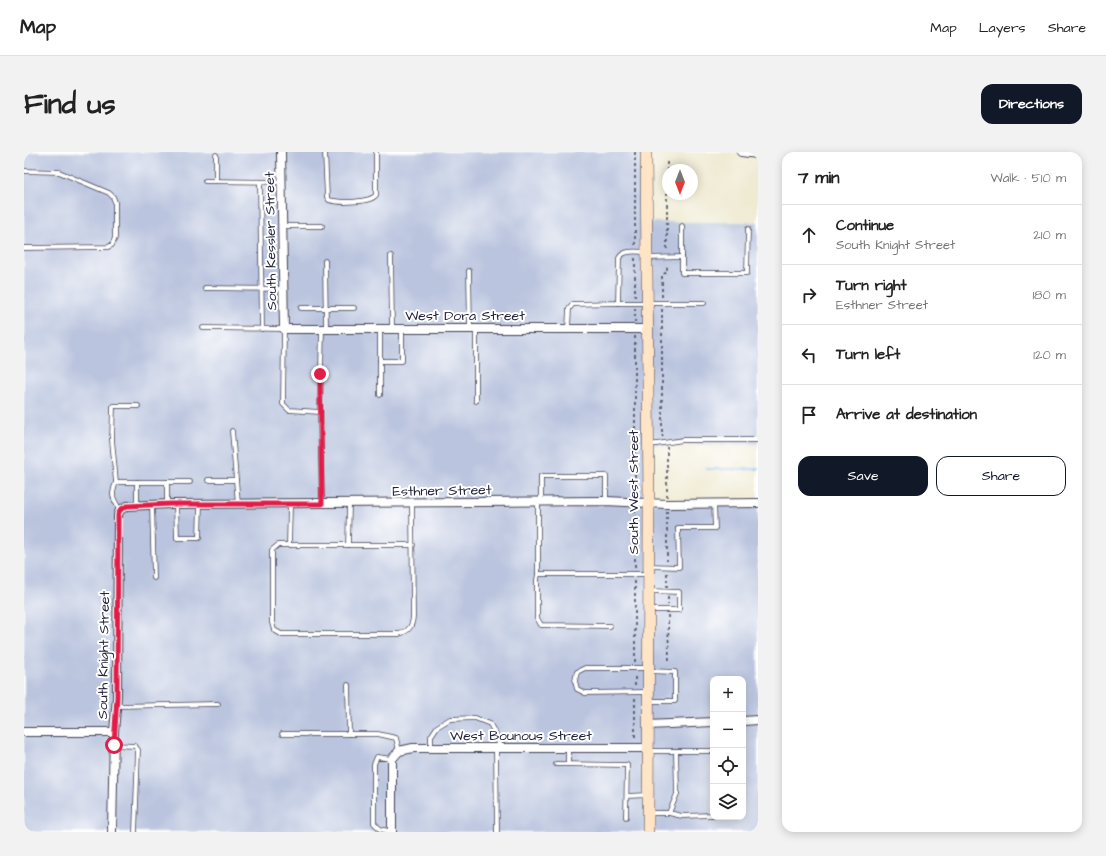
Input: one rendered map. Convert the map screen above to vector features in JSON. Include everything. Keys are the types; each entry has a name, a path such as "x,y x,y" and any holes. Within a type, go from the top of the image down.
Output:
{"main road":[{"name":"South West Street","path":"646,152 648,832"}],"street":[{"name":"South Kessler Street","path":"281,152 284,329"},
{"path":"741,152 758,154"},
{"name":"West Dora Street","path":"284,329 647,329"},
{"name":"Esthner Street","path":"123,508 137,505 172,504 349,504 606,501 667,504 758,503"},
{"name":"South Knight Street","path":"112,832 116,706 118,515 123,508"},
{"path":"746,721 758,720"},
{"path":"648,725 710,722"},
{"path":"24,732 114,732"},
{"name":"West Bounous Street","path":"396,755 413,748 568,748 648,750"},
{"path":"392,832 396,755"}],"lane":[{"path":"325,152 327,197 329,200 341,201 368,200 374,198 376,195 376,152"},
{"path":"216,155 216,181"},
{"path":"24,171 59,172 110,193 115,202 115,238 114,243 108,247 24,248"},
{"path":"205,181 282,182"},
{"path":"260,182 262,329"},
{"path":"282,226 322,226"},
{"path":"682,226 682,273 747,273 748,229"},
{"path":"618,303 619,258 623,253 635,252 667,258 682,257"},
{"path":"391,256 392,328"},
{"path":"322,504 320,412 326,308 325,261"},
{"path":"469,271 476,401"},
{"path":"205,288 283,289"},
{"path":"568,328 569,309 573,304 704,303"},
{"path":"301,308 354,308"},
{"path":"203,328 284,329 283,404 289,410 320,412"},
{"path":"380,360 402,360 402,328"},
{"path":"380,329 380,395"},
{"path":"123,508 113,498 116,482 112,440 112,406 138,406"},
{"path":"232,431 238,504"},
{"path":"647,445 683,440 757,440"},
{"path":"606,501 606,476 541,476 537,618 541,625 610,626"},
{"path":"208,480 236,480"},
{"path":"116,482 190,482"},
{"path":"137,482 137,505"},
{"path":"167,482 177,538 199,538 200,504"},
{"path":"412,503 413,545 413,617 412,625 407,632 399,634 281,634 274,630 272,623 272,550 278,545 413,545"},
{"path":"538,574 635,574 648,570 679,567 678,528 715,528 714,503"},
{"path":"289,545 290,504"},
{"path":"348,545 349,504"},
{"path":"152,505 154,578"},
{"path":"648,591 679,592 679,610 648,610"},
{"path":"585,668 648,669 675,672 675,701 635,692 585,693 577,689 575,681 577,672 585,668"},
{"path":"348,685 349,734"},
{"path":"116,706 218,704"},
{"path":"431,748 431,736 437,727 450,719 475,718 490,724 497,737 498,748 497,832"},
{"path":"282,734 378,734 396,738 396,755 377,757 374,764 374,823 380,829 392,832"},
{"path":"114,745 135,746 138,750 136,832"},
{"path":"568,748 568,764"},
{"path":"648,750 710,751"},
{"path":"669,813 677,794 676,751"},
{"path":"556,764 628,765 626,818"},
{"path":"627,796 648,795"},
{"path":"648,813 669,813 682,816 710,815"}],"path":[{"path":"635,152 635,738"},
{"path":"667,162 667,272 662,275 662,435 667,440 669,662"}],"shaded area":[{"path":"24,152 646,152 647,222 758,222 758,444 648,445 649,503 758,502 758,832 24,832"}],"waterway":[{"path":"706,469 758,469"}],"route":[{"path":"114,745 117,697 118,515 120,510 127,506 171,504 322,504 320,374"}]}
